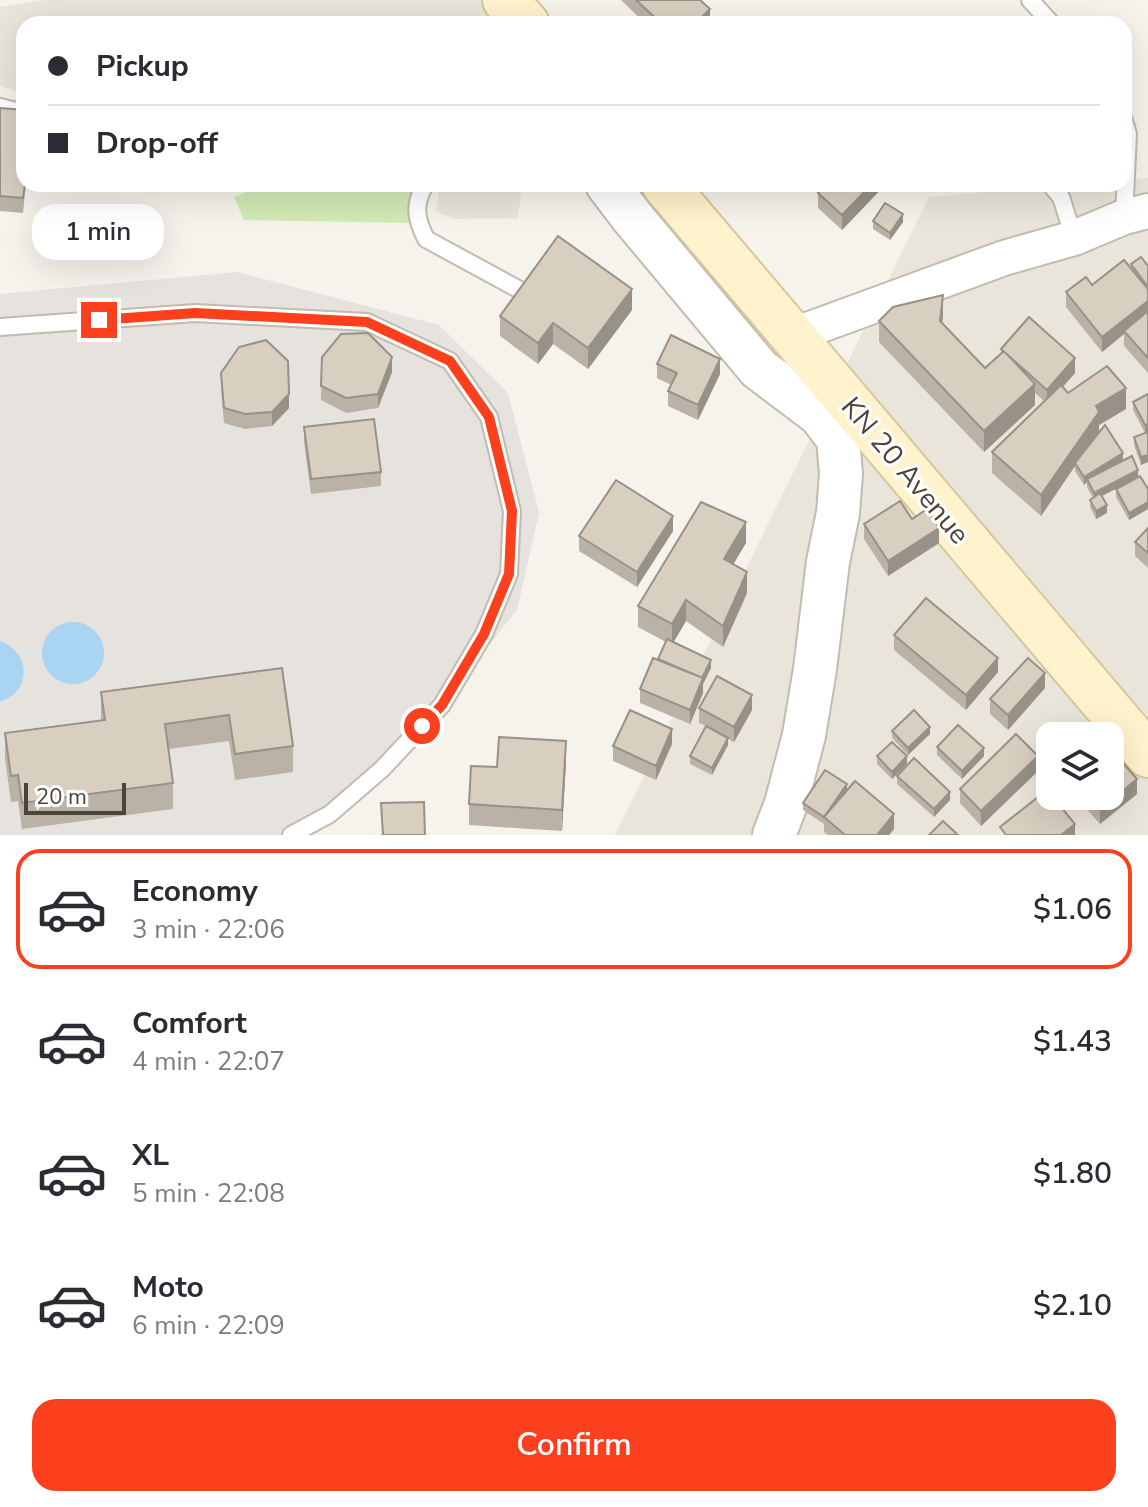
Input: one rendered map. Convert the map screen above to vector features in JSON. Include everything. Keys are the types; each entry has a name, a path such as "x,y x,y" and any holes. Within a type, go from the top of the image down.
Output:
{"main road":[{"path":"505,0 520,16"},
{"name":"KN 20 Avenue","path":"671,192 1148,755"}],"street":[{"path":"613,192 759,369 820,415 838,439 841,474 838,513 828,562 815,669 804,735 786,804 774,835"},
{"path":"791,336 1004,258 1074,238 1136,214"}],"lane":[{"path":"1030,0 1045,16"},
{"path":"1132,174 1136,214"},
{"path":"421,192 417,211 419,226 426,239 518,289"},
{"path":"1057,192 1074,238"},
{"path":"0,327 195,313 367,322 450,361 489,417 512,511 509,574 484,634 442,705 382,769 330,814 291,835"}],"shaded area":[{"path":"43,0 478,0 500,16 16,16 16,91 0,86 0,7"},
{"path":"1148,178 1148,835 615,835 929,197 987,192 1132,192 1132,179"},
{"path":"439,192 522,192 518,218 455,219 436,212"},
{"path":"237,272 439,325 508,393 539,513 517,610 369,794 309,829 286,835 0,835 0,294"}],"green space":[{"path":"247,192 418,192 412,223 244,220 234,197"}],"water":[{"path":"67,622 79,622 95,631 102,641 102,665 95,675 79,684 67,684 47,670 42,659 42,647 56,627"},
{"path":"0,641 18,654 24,672 18,689 0,702"}],"building":[{"path":"636,0 700,0 710,9 703,16 653,16"},
{"path":"0,108 16,109 16,192 24,192 23,198 0,196"},
{"path":"819,192 864,192 842,215"},
{"path":"885,203 903,214 890,233 873,221"},
{"path":"558,236 632,289 588,348 553,323 538,343 500,316"},
{"path":"1141,257 1148,266 1148,287 1131,264"},
{"path":"1124,260 1148,289 1148,301 1102,337 1066,292 1086,277 1092,285"},
{"path":"943,295 940,321 985,368 1004,351 1035,384 984,431 879,321 893,307"},
{"path":"1148,311 1148,358 1124,331"},
{"path":"1029,317 1075,358 1047,390 1001,349"},
{"path":"368,333 392,357 378,394 346,398 321,386 322,357 341,334"},
{"path":"671,335 720,359 698,405 668,391 677,373 657,364"},
{"path":"266,340 288,361 289,394 272,412 245,414 224,408 221,373 239,347"},
{"path":"1107,366 1126,388 1096,406 1099,412 1041,495 992,452 1061,385 1068,393"},
{"path":"1148,394 1148,424 1145,425 1133,402"},
{"path":"374,419 381,472 311,479 304,427"},
{"path":"1105,425 1123,453 1084,477 1075,463"},
{"path":"1148,432 1148,455 1141,457 1134,437"},
{"path":"1132,456 1138,470 1094,493 1087,479"},
{"path":"1140,476 1148,489 1148,502 1129,513 1116,489"},
{"path":"616,480 673,516 637,572 579,536"},
{"path":"1100,493 1107,505 1096,511 1090,500"},
{"path":"900,501 912,519 927,509 939,528 888,561 864,524"},
{"path":"701,502 746,522 724,559 747,572 723,626 686,600 672,624 638,606"},
{"path":"1148,528 1148,553 1135,542"},
{"path":"926,598 998,658 966,695 894,635"},
{"path":"667,639 711,660 702,678 658,659"},
{"path":"653,658 703,678 690,710 640,689"},
{"path":"1028,658 1045,673 1008,715 990,699"},
{"path":"282,668 293,746 235,754 229,715 165,724 173,783 22,803 18,775 11,776 5,733 105,720 101,692"},
{"path":"717,676 752,695 734,727 699,708"},
{"path":"630,710 672,729 656,766 613,746"},
{"path":"914,710 930,727 908,748 892,731"},
{"path":"958,725 984,748 962,771 937,747"},
{"path":"706,726 728,738 712,768 690,756"},
{"path":"1016,734 1036,754 1036,758 981,811 960,789"},
{"path":"499,737 566,741 562,810 469,804 471,766 497,767"},
{"path":"892,742 907,756 892,772 877,756"},
{"path":"914,758 950,792 934,809 897,776"},
{"path":"1124,764 1137,779 1124,790"},
{"path":"825,770 847,784 824,817 803,803"},
{"path":"855,781 894,814 877,835 845,835 824,817"},
{"path":"1036,799 1036,810 1064,810 1075,824 1061,835 1006,835 1000,827"},
{"path":"424,802 425,835 383,835 381,803"},
{"path":"943,821 958,835 929,835"}],"route":[{"path":"99,320 195,313 367,322 450,361 489,417 512,511 509,574 484,634 442,705 422,726"}]}
